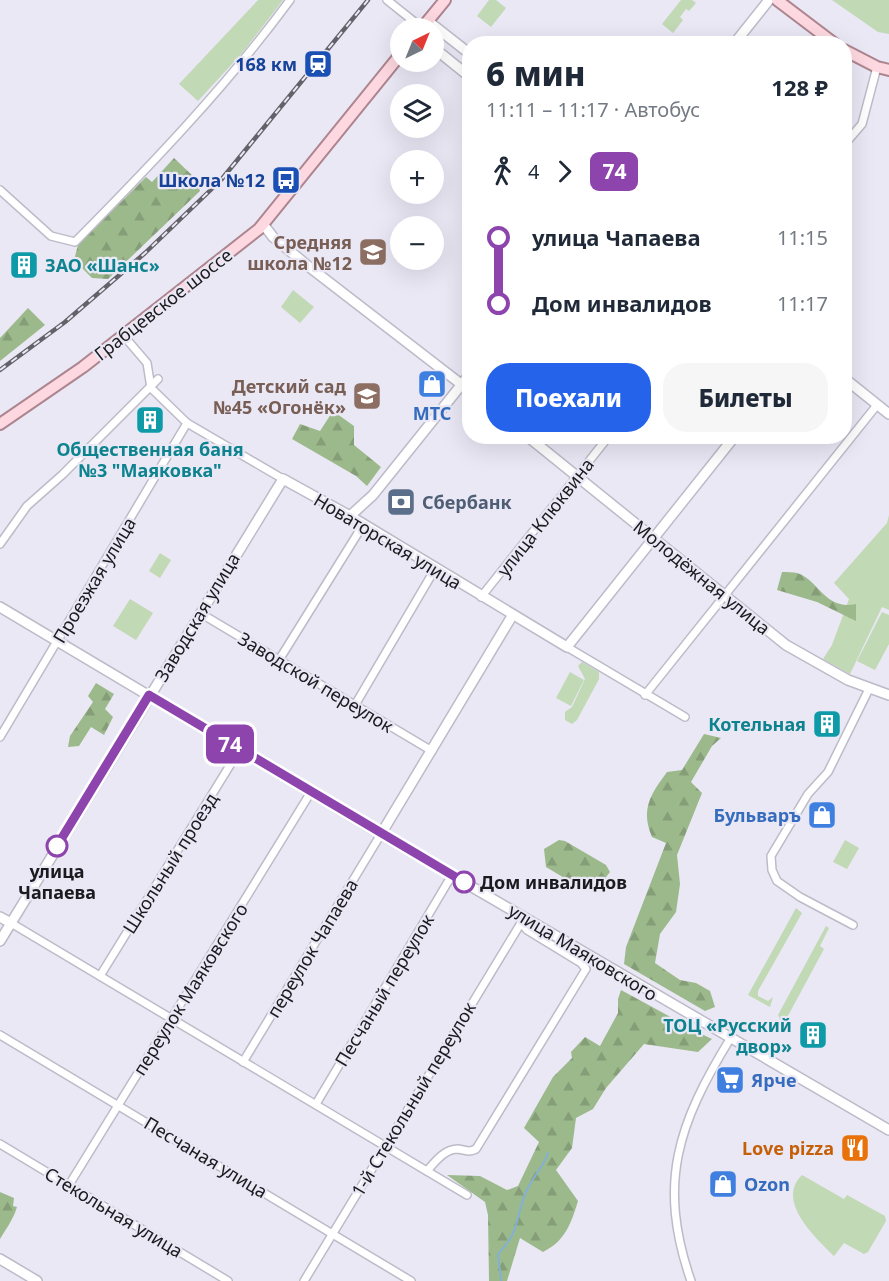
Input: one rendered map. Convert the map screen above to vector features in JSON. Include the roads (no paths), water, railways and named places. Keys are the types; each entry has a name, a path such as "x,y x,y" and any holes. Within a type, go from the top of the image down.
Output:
{"main road":[{"path":"431,18 445,0"},
{"path":"777,0 824,36"},
{"path":"852,54 877,67 889,70"},
{"name":"Грабцевское шоссе","path":"0,424 83,367 263,224 390,67"}],"street":[{"path":"0,190 51,236 75,242 195,117 248,56 290,0"},
{"path":"387,0 414,18"},
{"path":"740,36 769,0"},
{"path":"444,37 462,49"},
{"path":"444,56 462,71"},
{"path":"852,136 862,124 877,67"},
{"path":"263,224 273,237 308,266 461,384 373,495 350,516"},
{"path":"123,335 147,363 151,388"},
{"path":"0,544 27,506 63,475 158,379"},
{"path":"852,385 889,414"},
{"name":"Новаторская улица","path":"151,388 187,423 350,516 512,616 685,717"},
{"path":"852,436 877,405"},
{"name":"Проезжая улица","path":"0,737 187,423"},
{"name":"Молодёжная улица","path":"537,444 786,645 848,680 889,695"},
{"name":"улица Клюквина","path":"481,597 603,444"},
{"path":"567,647 729,444"},
{"path":"645,695 846,444"},
{"name":"Заводская улица","path":"0,941 283,479"},
{"path":"279,660 363,525"},
{"path":"355,705 435,569"},
{"name":"улица Маяковского","path":"0,607 452,875 522,920 616,972 720,1034 782,1065 889,1130"},
{"name":"Заводской переулок","path":"200,613 432,751"},
{"path":"381,834 512,616"},
{"path":"853,925 777,881 772,870 771,856 808,794 828,772 869,689"},
{"name":"Школьный проезд","path":"100,976 240,749"},
{"name":"переулок Маяковского","path":"69,1185 310,792"},
{"name":"переулок Чапаева","path":"243,1062 381,834"},
{"name":"Песчаный переулок","path":"316,1104 452,875"},
{"path":"0,917 467,1196"},
{"path":"426,1172 445,1152 458,1149 469,1152 476,1149 586,969 581,963 527,930 522,920"},
{"name":"1-й Стекольный переулок","path":"304,1281 522,920"},
{"name":"Песчаная улица","path":"0,1035 411,1281"},
{"path":"691,1281 679,1247 674,1196 680,1144 691,1108 730,1039"},
{"name":"Стекольная улица","path":"0,1144 228,1281"},
{"path":"0,1259 37,1281"}],"waterway":[{"path":"501,1281 498,1254 511,1237 527,1190 548,1153"}],"railway":[{"path":"0,370 65,322 145,253 221,180 368,0"}],"place":[{"name":"168 км","path":"318,64"},
{"name":"Школа №12","path":"286,180"},
{"name":"Средняя школа №12","path":"373,252"},
{"name":"ЗАО «Шанс»","path":"24,265"},
{"name":"МТС","path":"432,384"},
{"name":"Детский сад №45 «Огонёк»","path":"367,396"},
{"name":"Общественная баня №3 \"Маяковка\"","path":"150,420"},
{"name":"Сбербанк","path":"401,502"},
{"name":"Котельная","path":"827,724"},
{"name":"Бульваръ","path":"822,815"},
{"name":"улица Чапаева","path":"57,846"},
{"name":"Дом инвалидов","path":"464,882"},
{"name":"ТОЦ «Русский двор»","path":"813,1035"},
{"name":"Ярче","path":"730,1080"},
{"name":"Love pizza","path":"855,1148"},
{"name":"Ozon","path":"723,1184"}]}
